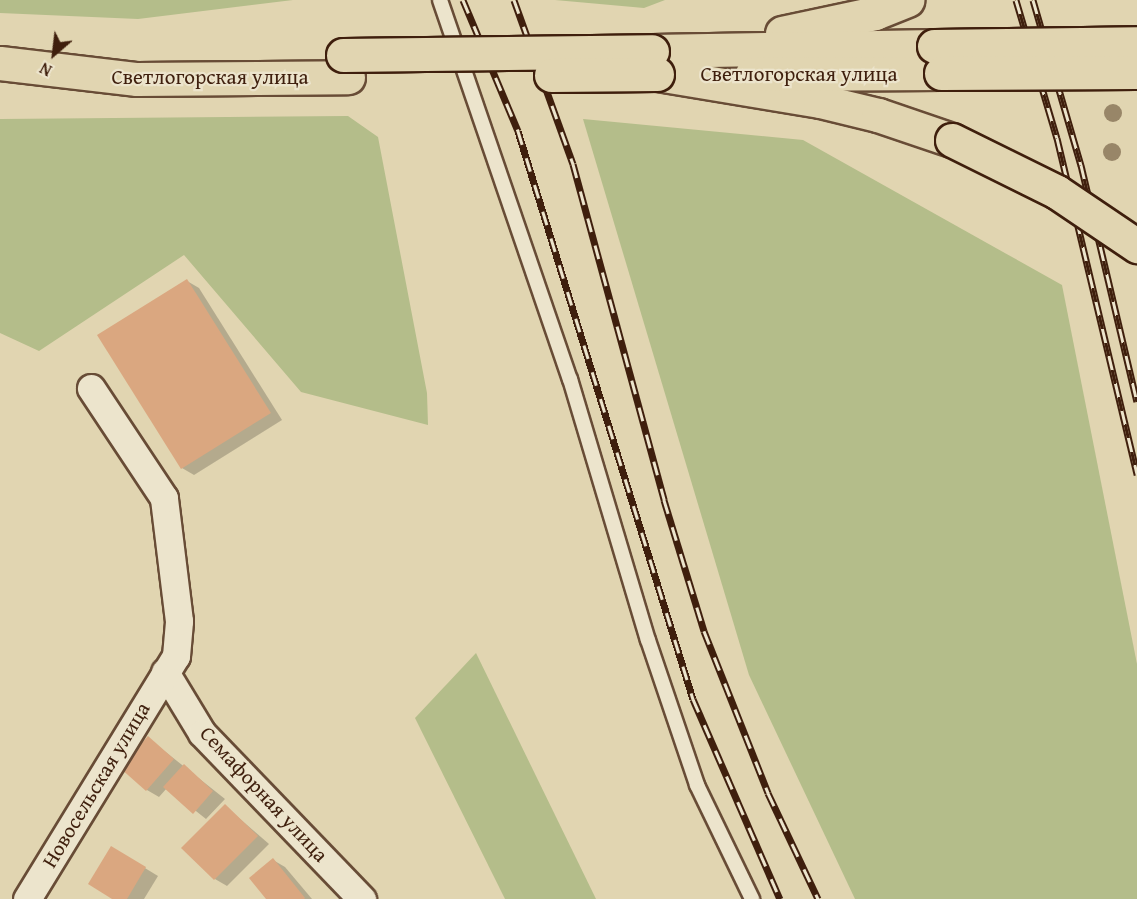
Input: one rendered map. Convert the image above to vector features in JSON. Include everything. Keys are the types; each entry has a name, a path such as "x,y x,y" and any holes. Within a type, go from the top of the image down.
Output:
{"main road":[{"path":"345,66 654,63 837,23 907,0"},
{"path":"937,59 1137,43"},
{"name":"Светлогорская улица","path":"0,54 345,66"},
{"path":"937,59 1137,72"},
{"name":"Светлогорская улица","path":"654,63 937,59"},
{"name":"Светлогорская улица","path":"0,63 137,79 345,66"},
{"path":"654,63 894,120 952,140 1057,192 1137,246"}],"street":[{"path":"91,388 164,498 179,621 176,656 165,672"},
{"name":"Семафорная улица","path":"165,672 202,733 349,893"},
{"name":"Новосельская улица","path":"27,899 165,672"}],"lane":[{"path":"440,0 570,379 648,640 697,785 752,899"}],"green space":[{"path":"0,0 293,0 138,19 0,13"},
{"path":"555,0 665,0 644,8"},
{"path":"348,116 378,137 427,393 428,425 301,392 184,255 39,351 0,333 0,119"},
{"path":"583,119 803,140 1062,285 1137,664 1137,899 855,899 749,675"},
{"path":"476,653 596,899 505,899 415,718"}],"building":[{"path":"187,279 271,413 181,469 97,335"},
{"path":"148,736 174,759 146,791 120,768"},
{"path":"184,764 213,791 193,814 163,787"},
{"path":"225,804 258,836 214,880 181,848"},
{"path":"111,846 146,867 127,899 112,899 88,884"},
{"path":"273,858 304,899 266,899 249,878"}],"railway":[{"path":"463,0 518,131 693,699 780,899"},
{"path":"514,0 573,164 664,500 704,631 768,793 818,899"},
{"path":"1016,0 1057,138 1137,475"},
{"path":"1033,0 1081,165 1137,401"}]}
